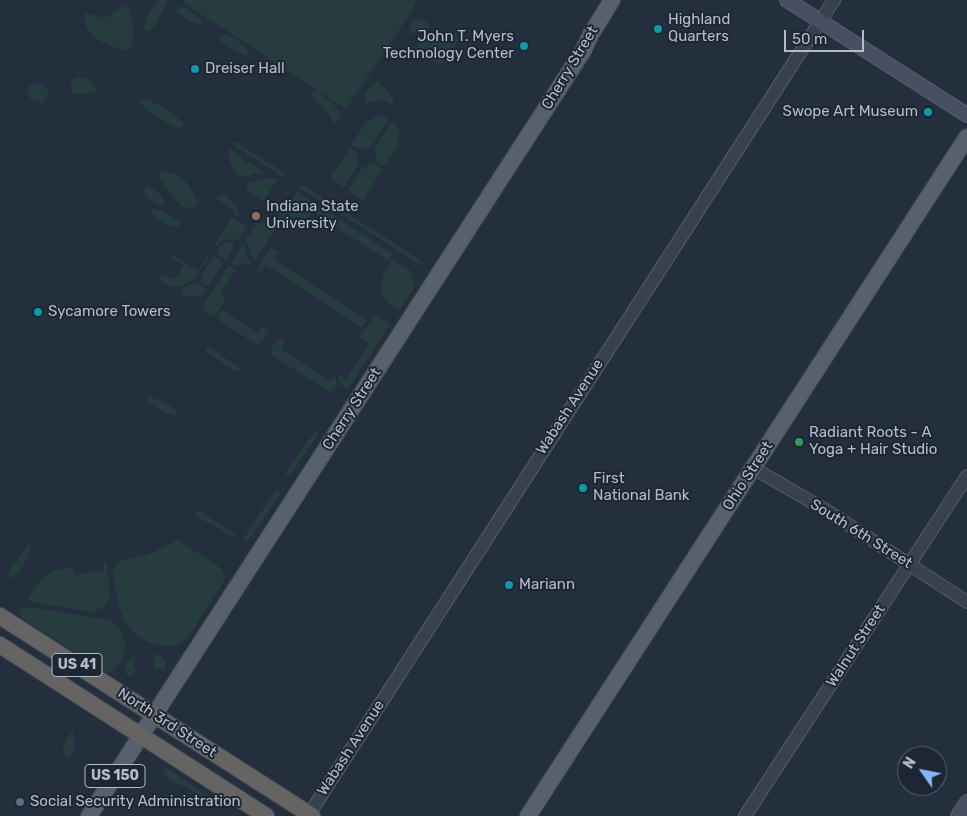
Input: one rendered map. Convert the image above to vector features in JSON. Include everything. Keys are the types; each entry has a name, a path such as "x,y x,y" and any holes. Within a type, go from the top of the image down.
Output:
{"highway":[{"name":"North 3rd Street","path":"0,616 309,815"},
{"name":"North 3rd Street","path":"0,645 266,816"}],"main road":[{"name":"Cherry Street","path":"89,816 567,76 583,51 590,34 612,0"},
{"path":"787,0 967,115"},
{"name":"Ohio Street","path":"528,816 967,136"},
{"path":"958,816 967,802"}],"street":[{"name":"Wabash Avenue","path":"309,815 834,0"},
{"name":"South 6th Street","path":"753,468 829,512 967,602"},
{"name":"Walnut Street","path":"745,816 967,476"}],"green space":[{"path":"160,0 167,0 167,2 155,25 149,31 144,30 151,10"},
{"path":"184,0 417,0 411,12 346,109 184,3"},
{"path":"126,4 133,25 131,48 128,51 98,39 91,34 85,21 85,13 105,18"},
{"path":"180,5 200,19 204,25 194,23 176,12"},
{"path":"416,18 427,22 430,28 414,34 410,32 411,24"},
{"path":"456,32 458,38 453,49 449,56 440,63 418,48 418,42"},
{"path":"226,35 237,40 248,51 247,55 221,42 220,37"},
{"path":"76,77 90,81 97,92 78,95 71,92 70,83"},
{"path":"378,80 392,97 394,104 382,99 365,104 365,93"},
{"path":"42,84 47,88 48,95 42,102 32,100 27,94 30,85"},
{"path":"316,91 332,102 341,115 340,119 334,123 325,108 310,93"},
{"path":"143,99 160,105 183,122 184,125 178,128 157,117 140,102"},
{"path":"379,116 389,119 371,147 360,149 351,145 367,121"},
{"path":"392,121 397,127 399,138 395,149 384,166 377,161 374,149"},
{"path":"236,142 283,172 283,177 230,143"},
{"path":"229,148 243,158 244,163 252,163 265,173 259,175 253,173 248,177 237,175 230,163"},
{"path":"350,148 357,153 359,164 344,187 330,178"},
{"path":"375,164 383,169 363,200 348,190 363,167"},
{"path":"159,172 179,176 187,184 197,202 193,208 182,207 160,180"},
{"path":"274,178 277,180 264,200 260,200 247,189 247,184 250,181 255,183 259,180"},
{"path":"303,185 424,263 419,264 300,188"},
{"path":"147,187 162,196 164,207 149,199 144,192"},
{"path":"297,192 317,205 307,220 296,217 289,218 280,223 274,220 283,213"},
{"path":"226,195 239,211 240,218 234,215 235,212 217,199 217,196"},
{"path":"320,206 393,254 388,261 315,213"},
{"path":"151,209 164,212 180,221 181,226 172,226 159,220 152,213"},
{"path":"232,217 247,227 238,240 226,239 213,248"},
{"path":"265,221 277,227 254,262 246,240 256,224"},
{"path":"226,242 232,242 235,245 226,260 216,253 219,247"},
{"path":"243,244 250,263 249,266 242,262 238,267 231,263"},
{"path":"271,248 278,252 273,259 367,320 362,328 266,265 260,273 256,271"},
{"path":"173,255 198,271 208,257 199,272 190,282 179,287 173,287 159,279 162,274 174,280 184,265 171,257"},
{"path":"215,257 224,262 209,285 206,285 202,282 201,277 211,259"},
{"path":"393,260 411,271 415,287 400,309 386,300 381,288 384,274"},
{"path":"229,265 236,270 220,294 226,298 214,317 205,311 203,305"},
{"path":"197,282 206,289 202,295 187,297 181,293 183,288"},
{"path":"222,310 258,334 263,327 268,330 259,346 217,319"},
{"path":"375,315 389,324 389,326 348,389 341,386 338,377 339,375 346,379 369,344 359,337"},
{"path":"281,338 285,341 281,349 330,381 333,377 336,378 337,386 333,392 327,391 269,353 276,341"},
{"path":"206,348 211,348 241,369 240,371 235,371 206,351"},
{"path":"151,397 169,406 178,414 169,414 156,408 146,399"},
{"path":"315,431 319,433 294,470 290,475 287,475 285,473"},
{"path":"276,490 281,493 247,542 244,539 247,533"},
{"path":"199,511 238,536 237,538 197,517 196,513"},
{"path":"178,540 222,569 225,577 187,638 176,645 161,646 143,639 127,624 122,615 116,594 113,572 120,561 147,555"},
{"path":"28,545 31,547 27,560 14,578 7,576 11,568"},
{"path":"104,562 107,564 110,596 104,607 100,609 90,612 31,602 28,599 41,579 50,573 72,567 74,575 104,571"},
{"path":"28,607 113,622 121,631 125,642 125,652 120,663 109,674 23,619 20,616 21,609"},
{"path":"153,654 161,656 167,662 164,670 154,668"},
{"path":"139,655 134,663 134,668 137,668 137,671 130,676 124,670 126,664 129,660"},
{"path":"73,731 75,741 73,751 70,757 65,756 65,742"},
{"path":"164,769 169,769 207,795 205,798 171,781 163,774"}],"place":[{"name":"Highland Quarters","path":"658,29"},
{"name":"John T. Myers Technology Center","path":"524,46"},
{"name":"Dreiser Hall","path":"195,69"},
{"name":"Swope Art Museum","path":"928,112"},
{"name":"Indiana State University","path":"256,216"},
{"name":"Sycamore Towers","path":"38,312"},
{"name":"Radiant Roots - A Yoga + Hair Studio","path":"799,442"},
{"name":"First National Bank","path":"583,488"},
{"name":"Mariann","path":"509,585"},
{"name":"Social Security Administration","path":"20,802"}]}
